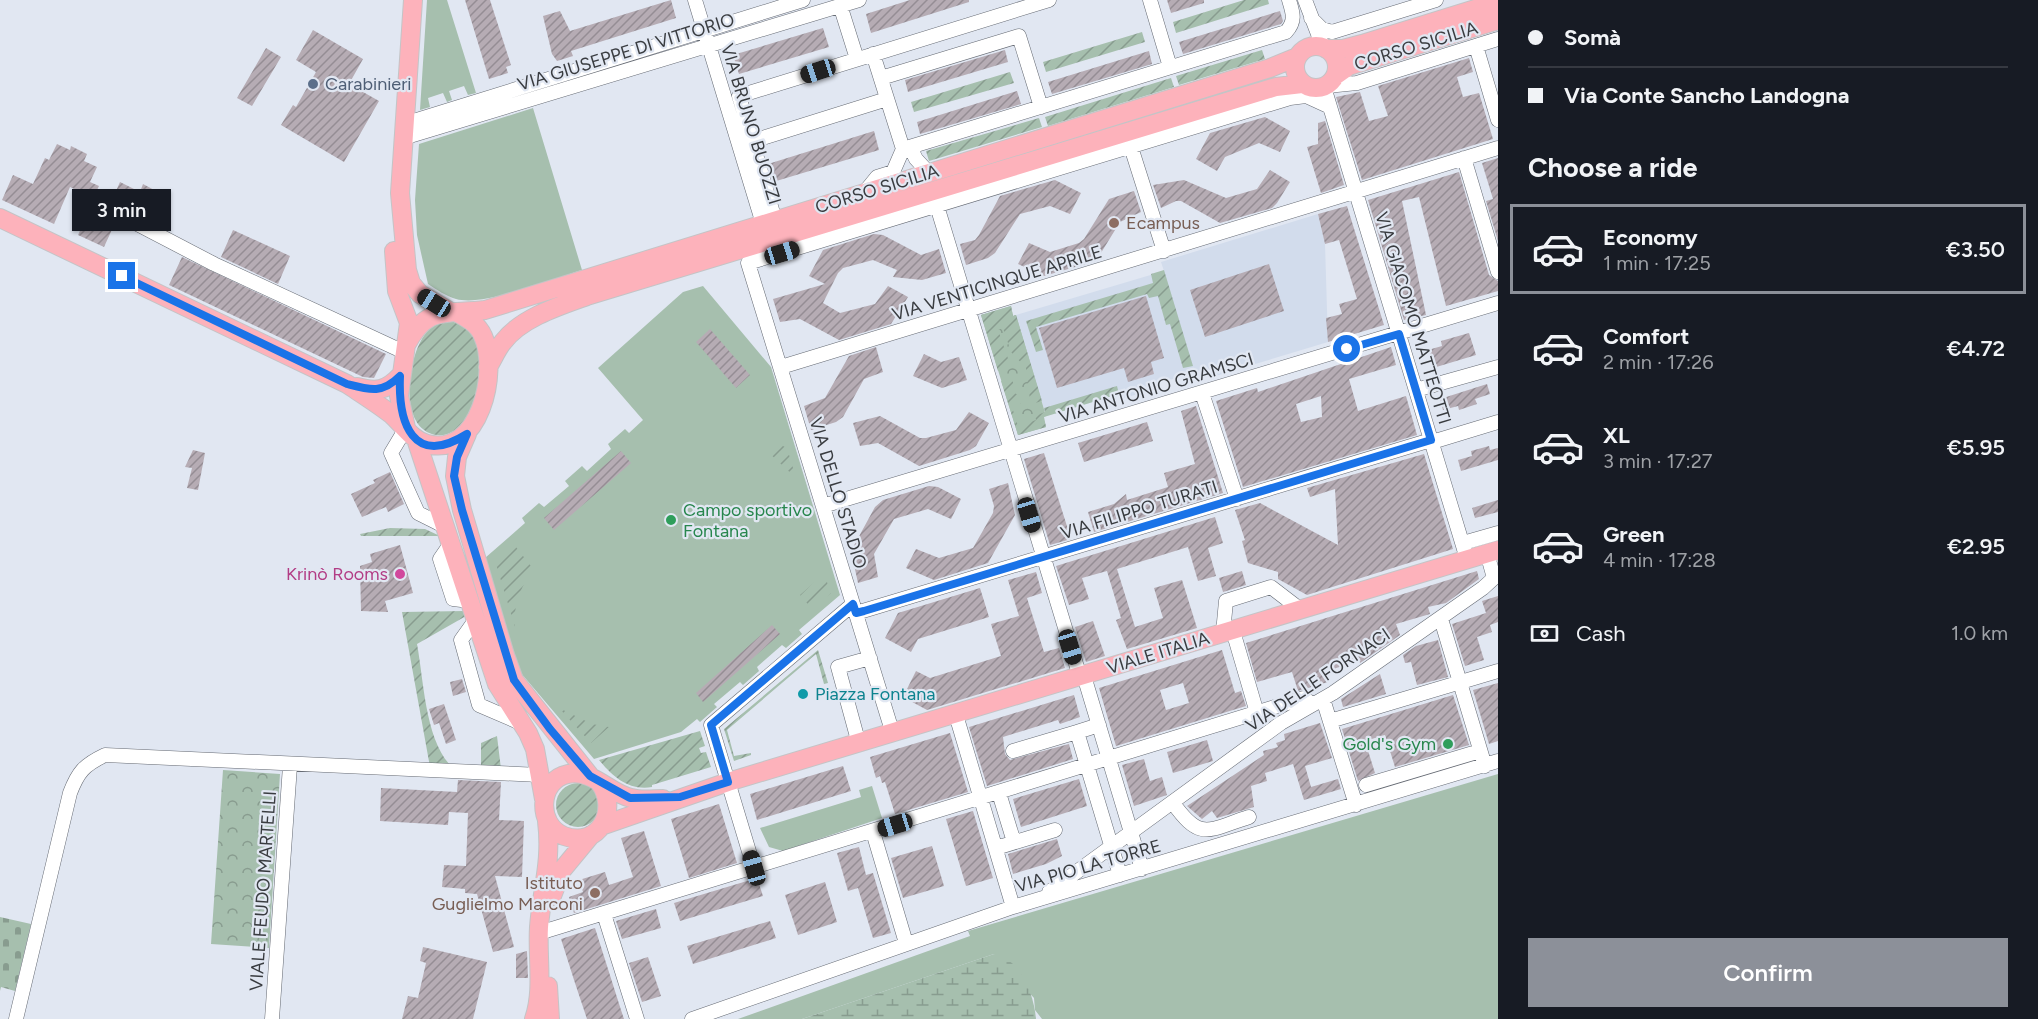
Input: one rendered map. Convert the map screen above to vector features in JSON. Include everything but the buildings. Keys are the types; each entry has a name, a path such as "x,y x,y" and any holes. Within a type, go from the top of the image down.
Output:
{"main road":[{"path":"413,0 400,193 393,228 397,291 409,322 400,376 400,406 449,535 497,684 523,724 535,750 550,850 540,984 534,1019"},
{"name":"CORSO SICILIA","path":"1325,48 1353,46 1498,2"},
{"name":"CORSO SICILIA","path":"1329,83 1348,66 1498,21"},
{"path":"1309,47 1325,48 1336,60 1329,83 1316,89 1302,84 1295,71 1297,57 1309,47"},
{"name":"CORSO SICILIA","path":"452,311 485,310 1270,68 1297,57"},
{"name":"CORSO SICILIA","path":"488,367 502,342 513,332 562,305 1275,87 1302,84"},
{"path":"400,193 406,270 411,283 420,294 476,324 482,334 488,367 475,423 467,434 457,457 454,476 508,663 520,688 605,791 608,809 596,830 559,877 543,932 550,1019"},
{"path":"0,218 347,384 391,414 411,434 436,446 446,446 467,434"},
{"path":"405,349 424,321 452,311"},
{"path":"347,384 374,392 393,384 400,376"},
{"name":"VIALE ITALIA","path":"680,797 1300,610 1465,551 1492,551"},
{"path":"544,799 548,788 556,779 567,774 595,780 630,798 680,797"},
{"path":"547,821 561,835 571,838 680,797"}],"street":[{"name":"VIA BRUNO BUOZZI","path":"695,0 769,222"},
{"name":"VIA GIUSEPPE DI VITTORIO","path":"404,131 704,30 803,0"},
{"name":"VIA GIUSEPPE DI VITTORIO","path":"404,131 709,46 859,0"},
{"path":"769,222 753,141 739,96 1049,0"},
{"path":"1150,0 1170,67"},
{"path":"864,193 878,177 893,172 906,148 1286,32 1292,25 1294,16 1289,0"},
{"path":"1305,0 1325,48"},
{"path":"1311,18 1322,29 1332,32 1436,0"},
{"path":"840,5 857,59"},
{"path":"881,78 1019,36 1041,107"},
{"path":"1329,83 1357,83 1498,39"},
{"path":"1476,46 1498,120"},
{"path":"873,54 906,148 929,173"},
{"name":"VIA GIACOMO MATTEOTTI","path":"1329,83 1329,107 1465,551"},
{"path":"803,246 1290,98 1306,96 1329,107"},
{"path":"753,141 887,99"},
{"path":"1131,147 1164,251"},
{"name":"VIA VENTICINQUE APRILE","path":"781,367 1498,148"},
{"path":"1464,158 1498,272"},
{"path":"960,199 976,178"},
{"path":"99,204 214,264 405,349"},
{"path":"937,206 1042,558 1099,726 1114,757 1136,830 1142,869"},
{"path":"876,208 899,217"},
{"path":"803,246 821,225"},
{"name":"VIA DELLO STADIO","path":"803,246 748,263 893,734"},
{"name":"VIA ANTONIO GRAMSCI","path":"823,506 1498,303"},
{"path":"1416,390 1498,367"},
{"path":"1202,393 1237,500"},
{"name":"VIA FILIPPO TURATI","path":"855,609 1042,558 1498,422"},
{"path":"411,434 391,453 418,513 449,535"},
{"path":"1465,551 1498,533"},
{"name":"VIA DELLE FORNACI","path":"1041,898 1281,723 1441,619 1494,578 1492,551"},
{"path":"1257,713 1228,632 1226,601 1272,587 1300,610"},
{"path":"754,868 711,725 855,609"},
{"path":"476,619 461,640 479,705 523,724"},
{"path":"1441,619 1480,751 1491,764"},
{"path":"859,744 838,667 870,658"},
{"path":"1330,721 1498,671"},
{"path":"543,932 1304,698 1318,701 1330,721 1356,805"},
{"path":"956,715 1013,907"},
{"path":"1013,751 1099,726"},
{"path":"1077,732 1082,767 1120,875"},
{"path":"1366,785 1480,751"},
{"path":"20,1018 70,793 75,780 87,763 105,755 290,766 540,775"},
{"name":"VIA PIO LA TORRE","path":"692,1019 1041,898 1491,764"},
{"name":"VIALE FEUDO MARTELLI","path":"272,1019 290,766"},
{"path":"999,793 1014,842"},
{"path":"1173,803 1188,824 1203,830 1249,817"},
{"path":"996,848 1055,830"},
{"path":"873,832 906,943"},
{"path":"604,914 637,1019"}],"shaded area":[{"path":"1318,214 1325,244 1328,342 1212,377 1208,368 1157,384 1158,388 1121,399 1119,394 1046,416 1016,315 1164,271 1161,262"}],"green space":[{"path":"427,0 447,0 476,93 468,95 464,86 449,91 452,100 447,102 443,93 428,98 430,107 420,110"},
{"path":"1244,0 1268,0 1269,4 1176,33 1173,22"},
{"path":"1142,32 1145,42 1046,72 1043,62"},
{"path":"1262,50 1265,59 1179,85 1176,76"},
{"path":"1010,72 1014,83 914,112 911,102"},
{"path":"1171,78 1174,87 1048,126 1045,117"},
{"path":"533,108 582,270 519,291 484,299 456,299 438,291 428,284 417,235 415,200 419,144"},
{"path":"1039,118 1042,127 929,161 926,151"},
{"path":"1164,270 1193,366 1183,368 1170,324 1166,325 1158,296 1149,298 1147,294 1036,327 1043,350 1036,352 1026,321 1153,283 1151,274"},
{"name":"Campo sportivo Fontana","path":"703,286 771,367 840,595 799,630 802,634 786,648 782,645 757,667 759,671 743,685 740,682 714,704 717,707 700,722 697,719 681,732 594,759 520,672 485,558 525,523 522,518 539,503 544,507 569,486 565,481 582,466 587,471 611,449 608,444 625,429 629,433 643,420 598,368 683,292"},
{"path":"1011,306 1013,316 1016,315 1046,416 1043,417 1046,427 1018,435 981,315"},
{"path":"1011,306 1013,316 1016,315 1042,401 1035,403 1030,400 1026,368 1011,352 1003,328 998,330 1011,367 998,371 981,315"},
{"path":"449,320 473,334 479,349 480,364 475,397 469,413 450,433 437,435 424,430 416,420 411,407 409,391 414,358 419,344 428,330"},
{"path":"1009,378 1013,382 1013,392 1018,395 1021,403 1012,407 1018,426 1036,420 1035,416 1045,412 1044,408 1117,386 1119,394 1044,417 1046,427 1018,435 1001,381"},
{"path":"779,444 787,448 796,478 767,451"},
{"path":"390,528 425,529 440,536 361,536 360,534"},
{"path":"516,547 534,570 518,597 515,627 496,564"},
{"path":"824,574 831,593 812,609 800,595"},
{"path":"465,611 466,616 417,644 431,727 444,757 453,768 430,767 402,612"},
{"path":"818,650 828,683 824,684 816,654 727,730 734,756 751,753 751,755 734,761 724,729"},
{"path":"559,708 592,724 609,727 591,743"},
{"path":"700,731 705,746 699,748 701,753 706,752 711,767 652,785 652,787 629,785 610,772 599,760"},
{"path":"497,736 501,769 481,768 481,743"},
{"path":"223,770 280,774 269,948 211,944"},
{"path":"1498,774 1498,1019 1042,1019 1035,1010 1034,998 994,954 802,1019 738,1019 970,936 968,931"},
{"path":"578,783 593,790 600,805 593,820 578,827 563,820 556,805 563,790"},
{"path":"872,786 882,818 783,851 769,847 760,828 861,797 859,790"},
{"path":"0,917 31,924 15,991 1,987 0,991"},
{"path":"994,954 1003,957 1019,970 1029,989 1036,1019 802,1019"}],"place":[{"name":"Carabinieri","path":"313,84"},
{"name":"Ecampus","path":"1114,223"},
{"name":"Campo sportivo Fontana","path":"671,520"},
{"name":"Krinò Rooms","path":"400,574"},
{"name":"Piazza Fontana","path":"803,694"},
{"name":"Gold's Gym","path":"1448,744"},
{"name":"Istituto Guglielmo Marconi","path":"595,893"}],"route":[{"path":"122,276 347,384 374,392 393,384 400,376 400,406 406,428 416,439 436,446 446,446 467,434 457,457 454,476 462,510 514,680 550,729 590,776 613,791 630,798 645,800 680,797 728,782 711,725 853,604 856,613 864,611 1431,440 1399,334 1347,349"}]}
